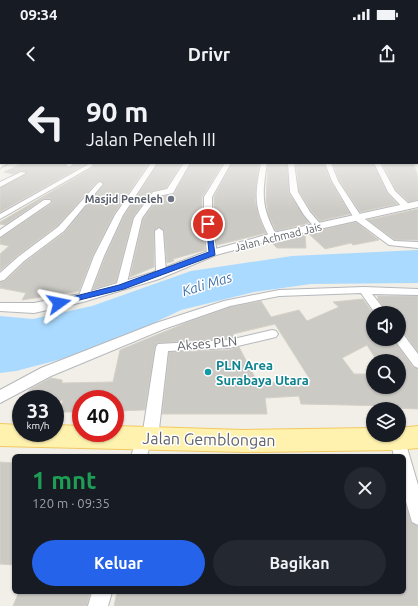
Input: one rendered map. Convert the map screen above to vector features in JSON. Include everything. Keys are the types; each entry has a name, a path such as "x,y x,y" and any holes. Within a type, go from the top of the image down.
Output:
{"main road":[{"name":"Jalan Gemblongan","path":"0,435 144,444 245,441 406,444"}],"street":[{"path":"83,298 99,256 119,215 153,164"},
{"path":"121,287 138,218 156,194 170,191 186,164"},
{"path":"212,253 208,224 208,197 227,164"},
{"path":"264,164 258,200 265,222 273,236"},
{"path":"291,164 294,192 307,213 319,227"},
{"path":"328,164 335,181 358,218 389,242 400,245 418,245"},
{"path":"378,164 392,192 413,206"},
{"path":"0,217 91,165"},
{"path":"0,185 23,173"},
{"path":"0,278 21,259 61,229 100,184"},
{"path":"0,234 47,202"},
{"name":"Jalan Achmad Jais","path":"0,307 34,308 83,298 121,287 212,253 273,236 413,206"},
{"path":"159,231 161,273"},
{"path":"0,397 46,372 172,321 228,303 279,293 364,290 418,292"},
{"path":"364,290 376,306"},
{"name":"Akses PLN","path":"144,444 162,347 229,344 272,334"},
{"path":"406,346 418,363"},
{"path":"406,471 418,516"},
{"path":"98,606 101,594"}],"water":[{"name":"Kali Mas","path":"418,250 418,283 311,284 254,292 181,310 118,340 58,360 16,371 0,373 0,316 33,319 92,306 191,271 292,256"}],"building":[{"path":"21,164 66,164 68,168 74,164 86,164 0,212 0,188 27,173 21,171 13,174 4,172"},
{"path":"95,164 148,164 114,214 93,255 79,291 22,300 26,293 0,288 0,282 5,281 25,262 65,232 104,184 101,181 97,182 57,226 17,256 0,271 0,254 9,246 0,244 0,238 52,203 52,201 50,198 43,199 5,225 0,224 0,222 95,166"},
{"path":"157,164 181,164 166,188 152,191 133,217 116,282 93,289 105,257 124,216"},
{"path":"190,164 222,164 202,197 202,224 205,250 173,259 174,261 167,263 164,231 158,227 154,231 154,267 130,277 143,219 159,197 174,194"},
{"path":"231,164 259,164 255,200 259,217 266,233 217,245 214,224 214,197"},
{"path":"268,164 287,164 289,193 309,223 276,231 269,216 266,200"},
{"path":"296,164 324,164 331,182 350,214 320,221 311,211 299,191"},
{"path":"333,164 373,164 387,193 397,204 360,212 339,180"},
{"path":"383,164 413,164 418,176 418,200 409,202 396,190"},
{"path":"418,209 418,240 395,240 368,220"},
{"path":"356,222 379,240 353,245 351,243 325,249 308,233"},
{"path":"305,234 306,248 277,248 271,242"},
{"path":"377,296 418,296 418,352 406,336 406,306 383,306 377,298 379,298"},
{"path":"363,299 368,306 366,306 366,346 342,358 354,374 366,374 366,394 406,394 406,357 413,367 418,369 418,409 406,409 406,402 366,402 366,405 301,404 299,396 265,398 267,414 162,414 169,352 229,350 239,347 258,383 311,381 275,324 233,334 234,337 229,339 157,343 155,347 145,410 124,411 124,390 72,390 72,412 64,412 64,390 29,390 51,378 62,380 62,383 113,382 120,350 188,322 230,307 261,301 271,317 299,310 307,321 339,307 333,302"},
{"path":"368,346 398,346 404,354 373,354"},
{"path":"0,462 12,463 12,565 0,564"},
{"path":"406,506 411,522 418,526 418,606 114,606 117,594 406,594"},
{"path":"18,594 90,594 87,606 13,606"}],"place":[{"name":"Masjid Peneleh","path":"171,199"},
{"name":"PLN Area Surabaya Utara","path":"208,372"}],"route":[{"path":"59,303 83,298 155,276 212,253 208,224"}]}
